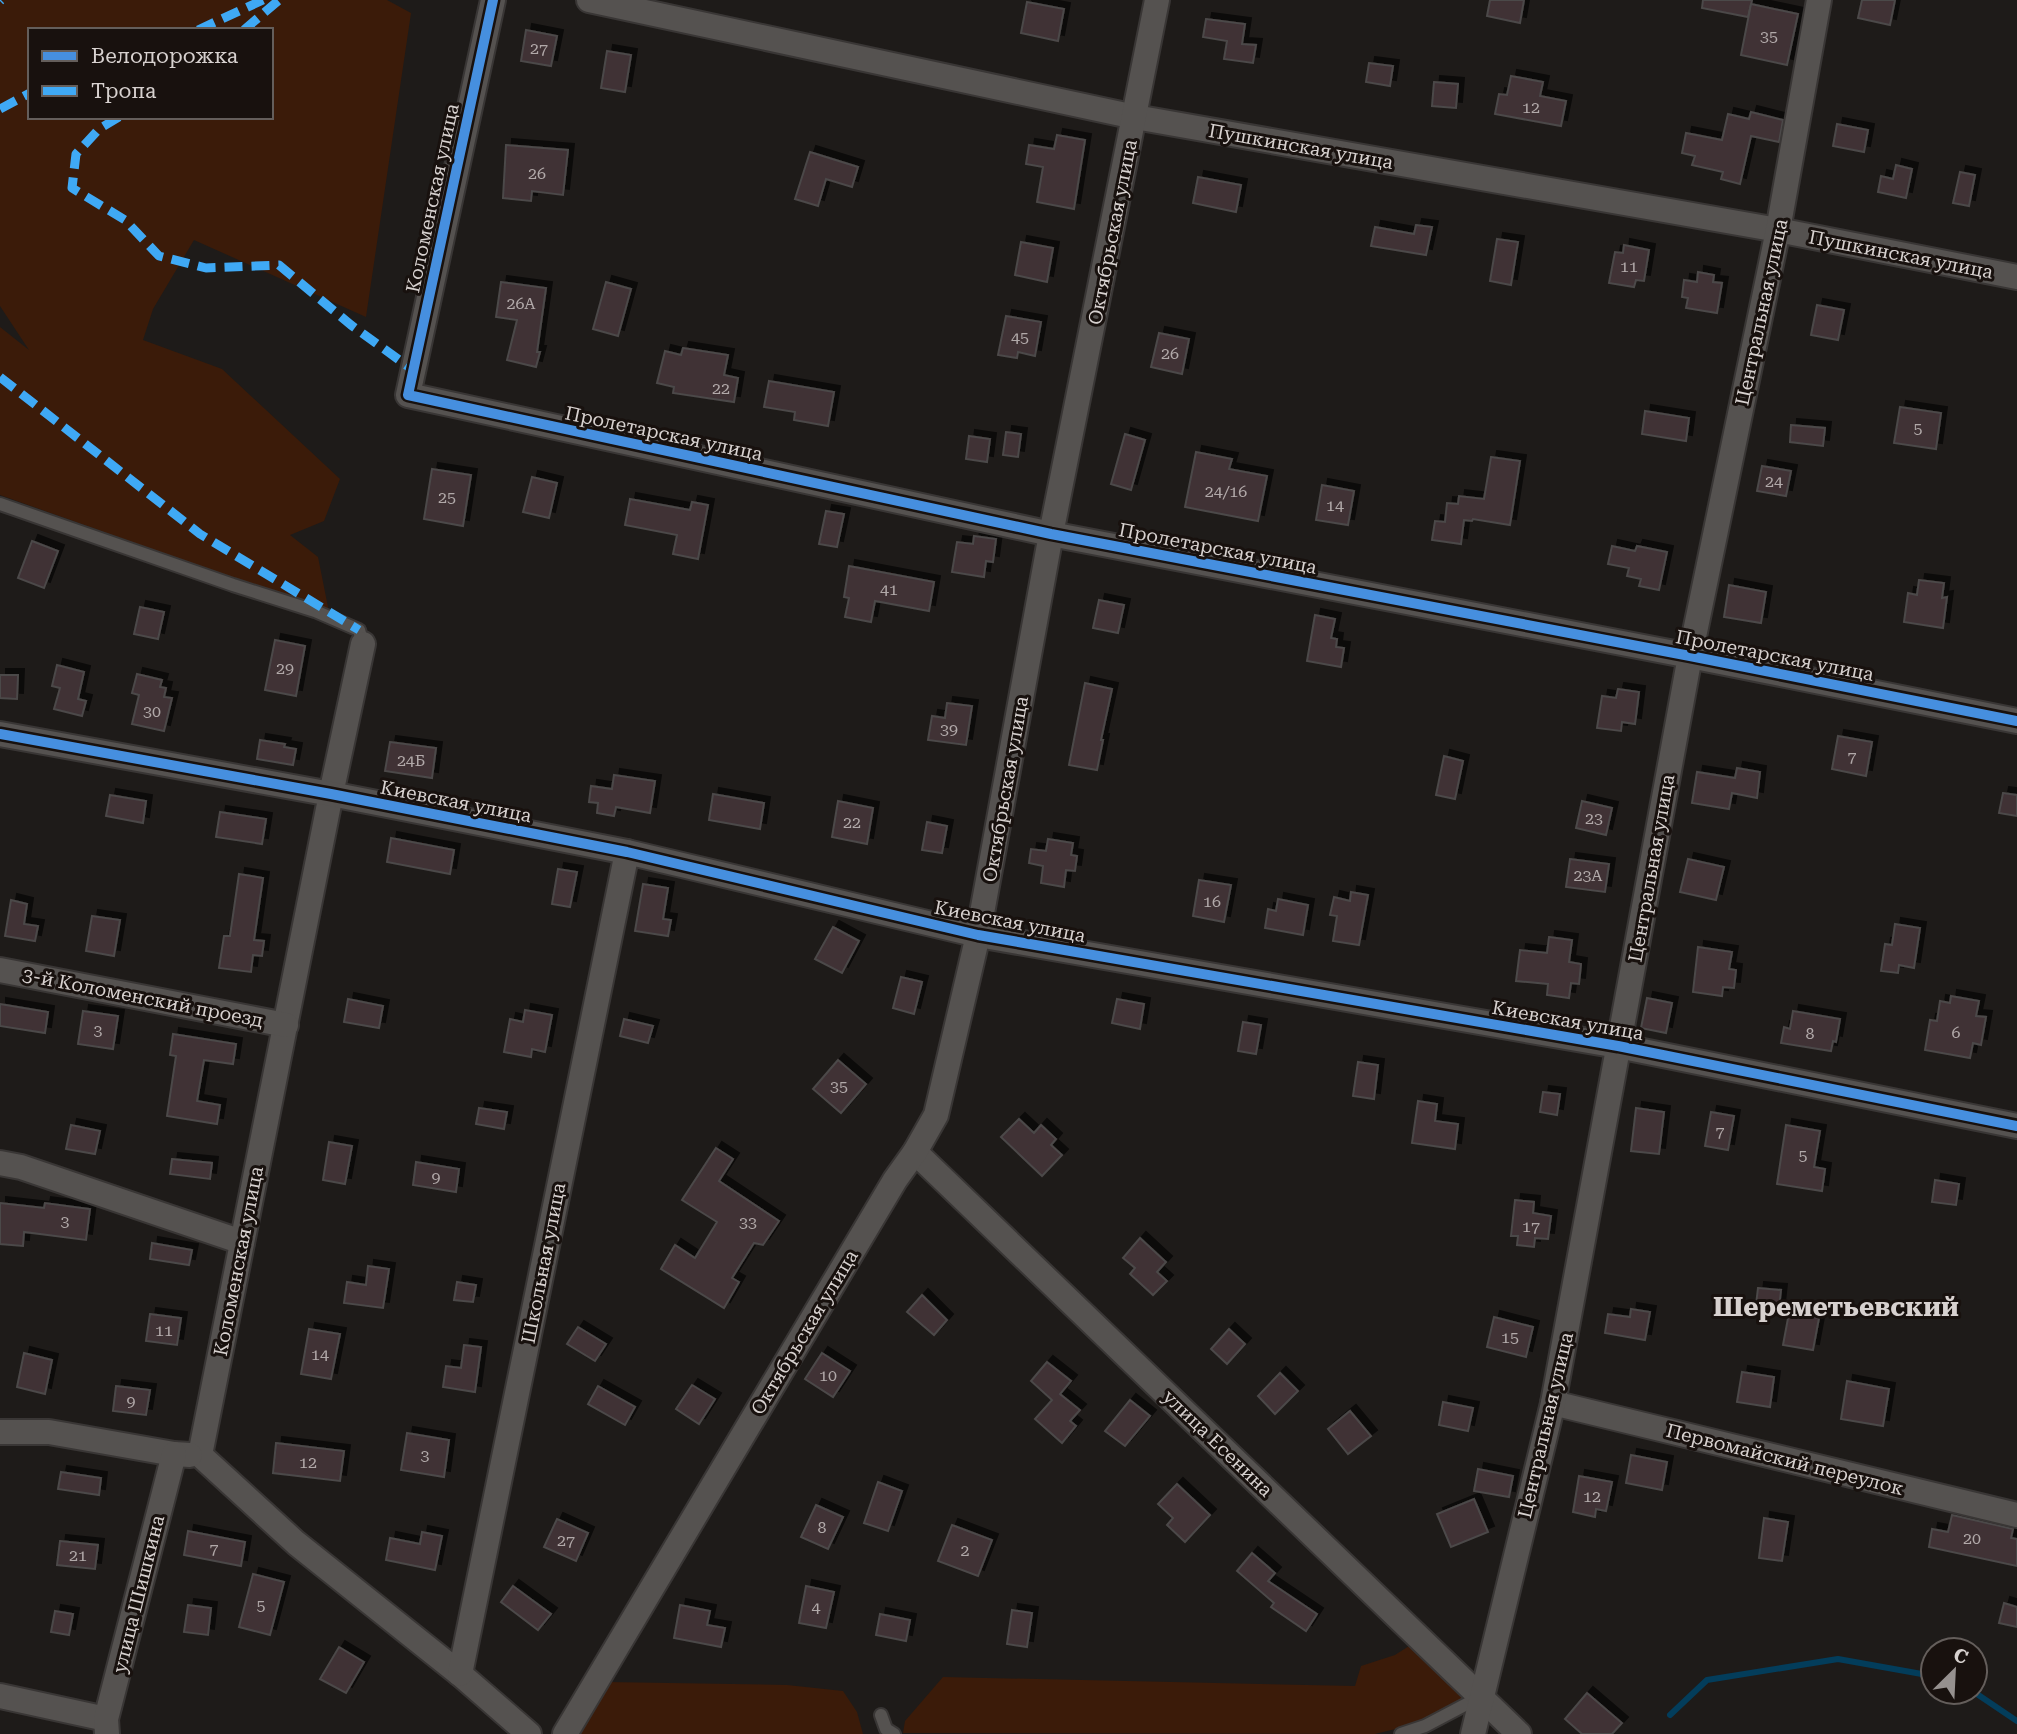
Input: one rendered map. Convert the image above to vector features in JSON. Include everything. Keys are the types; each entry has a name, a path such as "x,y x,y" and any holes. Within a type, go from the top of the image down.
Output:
{"street":[{"name":"Коломенская улица","path":"416,397 408,395 493,0"},
{"name":"Пушкинская улица","path":"589,0 1135,117 1778,230 2017,277"},
{"name":"Октябрьская улица","path":"565,1734 936,1115 978,935 1051,534 1157,0"},
{"name":"Центральная улица","path":"1473,1734 1553,1403 1690,656 1778,230 1819,0"},
{"name":"Пролетарская улица","path":"416,397 1051,534 2017,721"},
{"name":"Коломенская улица","path":"200,1455 363,644"},
{"name":"Киевская улица","path":"0,734 331,794 626,852 978,935 1618,1046 2017,1126"},
{"name":"Школьная улица","path":"460,1675 626,852"},
{"name":"3-й Коломенский проезд","path":"0,970 286,1025"},
{"name":"улица Есенина","path":"915,1152 1520,1734"},
{"path":"0,1164 21,1167 242,1242"},
{"name":"Первомайский переулок","path":"1553,1403 2017,1515"},
{"path":"0,1432 49,1432 174,1454 200,1455 296,1543 529,1734"},
{"name":"улица Шишкина","path":"106,1726 174,1454"},
{"path":"0,1696 106,1726"}],"lane":[{"path":"0,504 315,611 359,630 363,644"},
{"path":"1401,1734 1425,1726 1481,1697"},
{"path":"881,1715 886,1729 894,1734"}],"shaded area":[{"path":"0,0 387,0 411,13 366,317 194,240 153,309 143,340 222,369 340,479 324,521 290,535 318,557 329,612 0,495 0,327 29,350 0,306"},
{"path":"1417,1641 1472,1695 1420,1723 1375,1734 903,1733 905,1721 943,1677 1355,1686 1361,1666 1395,1655"},
{"path":"606,1682 787,1685 843,1691 857,1712 863,1734 575,1734"}],"building":[{"path":"1490,0 1524,0 1520,23 1487,16"},
{"path":"1703,0 1752,0 1748,17 1702,8"},
{"path":"1862,0 1895,0 1890,25 1858,18"},
{"path":"1027,2 1064,9 1058,41 1021,33"},
{"path":"1751,4 1798,14 1787,65 1741,55"},
{"path":"1206,19 1245,24 1242,44 1256,45 1253,63 1224,59 1227,41 1203,37"},
{"path":"526,30 557,36 551,66 521,61"},
{"path":"607,51 631,55 625,92 601,88"},
{"path":"1369,63 1393,66 1390,86 1366,82"},
{"path":"1511,76 1543,82 1540,96 1566,101 1561,126 1495,114 1499,94 1507,95"},
{"path":"1434,82 1458,84 1456,108 1432,106"},
{"path":"1751,112 1783,120 1779,142 1751,136 1740,184 1721,179 1723,172 1692,165 1695,156 1682,153 1686,133 1722,140 1728,114 1749,119"},
{"path":"1837,124 1868,130 1864,152 1833,146"},
{"path":"1057,135 1085,140 1074,209 1037,202 1043,167 1026,164 1029,145 1054,149"},
{"path":"506,145 568,150 563,195 532,191 531,201 503,198"},
{"path":"810,152 858,167 852,187 826,179 818,206 795,199"},
{"path":"1896,165 1912,169 1906,198 1878,192 1881,176 1893,179"},
{"path":"1960,172 1975,175 1969,206 1953,203"},
{"path":"1198,177 1241,185 1236,212 1193,203"},
{"path":"1416,225 1432,227 1426,255 1371,246 1375,227 1414,234"},
{"path":"1497,239 1518,242 1511,285 1490,281"},
{"path":"1021,242 1053,248 1047,282 1015,275"},
{"path":"1624,245 1649,250 1644,281 1636,280 1634,287 1609,283 1615,252 1623,253"},
{"path":"1698,272 1714,275 1713,282 1722,283 1717,313 1686,308 1688,298 1682,297 1684,280 1697,282"},
{"path":"501,282 546,288 536,367 507,360 517,320 496,317"},
{"path":"606,282 631,289 618,336 593,329"},
{"path":"1817,305 1844,310 1838,340 1811,335"},
{"path":"1006,316 1041,322 1035,356 1018,352 1017,358 998,355"},
{"path":"1159,333 1189,339 1182,374 1151,367"},
{"path":"683,348 728,355 724,375 738,378 734,402 673,393 674,387 657,383 665,351 681,355"},
{"path":"769,381 834,392 828,426 794,420 795,412 764,407"},
{"path":"1900,407 1941,413 1936,449 1894,443"},
{"path":"1645,411 1689,418 1686,441 1642,434"},
{"path":"1791,425 1825,428 1823,446 1790,442"},
{"path":"1006,432 1021,434 1018,457 1003,455"},
{"path":"1125,434 1145,440 1131,490 1111,484"},
{"path":"969,436 990,439 987,462 966,459"},
{"path":"1196,452 1232,459 1229,469 1267,476 1258,521 1185,507"},
{"path":"1491,457 1520,461 1510,525 1464,520 1461,544 1432,540 1435,521 1445,522 1447,503 1458,504 1459,496 1484,499"},
{"path":"1762,466 1791,471 1786,496 1757,491"},
{"path":"432,469 471,475 463,526 424,519"},
{"path":"532,477 557,483 549,518 523,512"},
{"path":"1322,485 1354,491 1348,525 1316,520"},
{"path":"630,499 690,510 692,502 708,505 698,559 673,554 677,535 625,525"},
{"path":"826,511 844,514 837,547 819,544"},
{"path":"974,536 996,539 993,562 986,561 984,577 952,572 957,542 973,544"},
{"path":"32,541 58,551 44,588 18,578"},
{"path":"1612,546 1635,551 1637,546 1667,552 1659,590 1639,586 1641,579 1627,576 1629,568 1608,564"},
{"path":"849,566 934,582 929,611 875,601 871,622 845,617 849,598 844,597"},
{"path":"1919,580 1944,583 1942,598 1947,597 1943,628 1904,622 1908,593 1917,595"},
{"path":"1729,585 1766,592 1761,623 1724,617"},
{"path":"1099,600 1124,605 1118,633 1093,628"},
{"path":"140,607 164,612 158,639 134,634"},
{"path":"1315,615 1335,619 1331,638 1337,639 1336,647 1344,648 1341,667 1307,661"},
{"path":"275,640 305,646 296,696 265,690"},
{"path":"57,665 84,672 78,699 86,701 82,716 54,709 60,688 52,686"},
{"path":"137,674 162,680 160,687 166,688 164,697 172,698 164,731 132,724 139,695 132,693"},
{"path":"0,675 18,675 17,699 0,698"},
{"path":"1085,683 1112,689 1097,770 1069,765"},
{"path":"1618,689 1639,692 1635,724 1622,722 1621,731 1597,728 1602,696 1616,698"},
{"path":"947,703 972,706 966,745 928,740 932,716 945,718"},
{"path":"1838,736 1872,742 1866,776 1832,769"},
{"path":"260,740 285,744 284,747 296,749 293,765 257,759"},
{"path":"390,742 436,748 432,778 385,771"},
{"path":"1444,756 1463,761 1455,799 1436,795"},
{"path":"1737,768 1760,772 1757,798 1732,793 1729,809 1692,803 1697,772 1735,778"},
{"path":"614,775 655,781 650,813 616,807 614,816 597,813 598,803 589,802 591,786 612,789"},
{"path":"2003,793 2017,795 2017,816 1999,813"},
{"path":"713,794 764,803 760,829 709,820"},
{"path":"110,795 146,801 143,823 106,816"},
{"path":"838,801 873,808 867,844 832,837"},
{"path":"1582,801 1612,808 1606,835 1576,828"},
{"path":"220,812 266,819 262,844 216,837"},
{"path":"927,822 947,826 942,853 922,850"},
{"path":"391,838 454,850 450,874 387,862"},
{"path":"1048,839 1073,843 1071,855 1077,856 1075,871 1066,870 1064,887 1041,883 1043,866 1029,863 1031,849 1046,851"},
{"path":"1570,859 1609,864 1605,892 1566,887"},
{"path":"1688,859 1724,867 1716,900 1680,892"},
{"path":"558,869 577,872 570,907 552,904"},
{"path":"239,874 263,878 254,940 264,941 262,956 253,955 251,972 219,968 224,936 230,936"},
{"path":"1199,880 1231,885 1224,922 1193,916"},
{"path":"643,884 668,888 663,919 671,920 668,936 635,931"},
{"path":"1351,892 1368,895 1359,945 1333,941 1337,916 1330,915 1334,897 1350,901"},
{"path":"1278,899 1308,905 1303,935 1265,928 1268,909 1276,911"},
{"path":"11,900 27,904 24,924 38,926 35,941 5,936"},
{"path":"92,916 120,920 114,956 86,951"},
{"path":"1895,924 1920,928 1914,968 1899,965 1898,973 1881,971 1885,944 1892,945"},
{"path":"833,927 859,941 842,973 815,959"},
{"path":"1549,937 1572,940 1569,962 1581,964 1579,984 1571,983 1569,998 1547,995 1548,984 1516,981 1520,950 1547,953"},
{"path":"1698,947 1732,952 1729,969 1736,970 1734,988 1723,987 1722,996 1693,992"},
{"path":"901,977 922,982 914,1014 893,1008"},
{"path":"1951,996 1979,1001 1976,1016 1986,1017 1981,1045 1973,1043 1970,1058 1925,1050 1930,1020 1937,1021 1940,1001 1950,1003"},
{"path":"1647,998 1672,1003 1666,1033 1641,1028"},
{"path":"348,999 383,1006 379,1028 344,1022"},
{"path":"1117,999 1144,1004 1140,1029 1112,1023"},
{"path":"0,1004 48,1012 45,1033 0,1026"},
{"path":"525,1010 552,1015 545,1052 532,1049 531,1057 504,1052 510,1019 523,1022"},
{"path":"83,1011 118,1016 113,1049 78,1044"},
{"path":"1793,1011 1840,1019 1836,1042 1833,1041 1831,1051 1781,1043 1784,1027 1790,1029"},
{"path":"624,1019 653,1026 648,1043 620,1036"},
{"path":"1243,1022 1261,1025 1256,1054 1238,1051"},
{"path":"173,1034 236,1044 233,1064 204,1060 197,1101 220,1105 217,1124 167,1116 176,1056 170,1055"},
{"path":"838,1060 866,1084 841,1113 813,1089"},
{"path":"1358,1062 1378,1065 1374,1099 1353,1096"},
{"path":"1543,1092 1560,1094 1557,1115 1540,1112"},
{"path":"1418,1101 1437,1104 1435,1121 1458,1124 1455,1149 1412,1143"},
{"path":"479,1108 507,1112 504,1129 476,1124"},
{"path":"1636,1108 1664,1112 1659,1154 1631,1151"},
{"path":"1711,1112 1734,1116 1728,1150 1705,1146"},
{"path":"1019,1119 1034,1133 1041,1125 1056,1139 1051,1145 1062,1155 1042,1176 1001,1137"},
{"path":"71,1125 100,1131 95,1154 66,1149"},
{"path":"1786,1125 1820,1131 1814,1167 1825,1169 1822,1191 1777,1184"},
{"path":"329,1142 352,1146 345,1184 323,1180"},
{"path":"716,1148 733,1159 719,1181 779,1221 763,1245 754,1243 732,1278 739,1282 724,1308 661,1269 675,1245 695,1258 717,1222 682,1200"},
{"path":"172,1159 212,1163 210,1179 170,1174"},
{"path":"416,1162 459,1169 456,1192 413,1185"},
{"path":"1935,1180 1959,1184 1956,1205 1932,1202"},
{"path":"1515,1200 1534,1202 1533,1213 1551,1216 1548,1239 1535,1238 1534,1247 1517,1245 1518,1236 1511,1236"},
{"path":"0,1203 44,1208 45,1203 90,1209 86,1240 24,1232 23,1246 0,1244"},
{"path":"1140,1238 1166,1262 1157,1272 1167,1281 1153,1295 1130,1274 1135,1268 1123,1258"},
{"path":"152,1243 192,1250 189,1265 150,1259"},
{"path":"368,1266 389,1269 383,1308 344,1303 347,1282 366,1285"},
{"path":"457,1282 476,1285 473,1302 454,1300"},
{"path":"1758,1288 1781,1290 1779,1308 1756,1305"},
{"path":"922,1295 947,1320 934,1335 907,1312"},
{"path":"1631,1309 1650,1312 1645,1340 1605,1333 1608,1314 1630,1317"},
{"path":"1789,1313 1819,1318 1813,1350 1783,1345"},
{"path":"150,1314 181,1318 177,1345 146,1341"},
{"path":"1494,1317 1533,1327 1526,1357 1487,1347"},
{"path":"578,1327 606,1344 595,1361 567,1344"},
{"path":"309,1329 340,1334 331,1379 301,1374"},
{"path":"1229,1329 1245,1344 1227,1364 1211,1349"},
{"path":"464,1345 481,1347 475,1392 443,1387 446,1366 461,1368"},
{"path":"24,1353 52,1360 45,1394 17,1387"},
{"path":"822,1353 850,1371 833,1397 805,1379"},
{"path":"1047,1362 1071,1381 1060,1394 1080,1410 1070,1421 1076,1426 1062,1443 1035,1419 1052,1400 1031,1381"},
{"path":"1742,1372 1774,1377 1770,1407 1737,1402"},
{"path":"1280,1373 1298,1391 1275,1414 1258,1396"},
{"path":"1847,1381 1889,1389 1883,1426 1841,1419"},
{"path":"692,1385 715,1399 699,1424 676,1409"},
{"path":"116,1386 150,1390 146,1415 113,1411"},
{"path":"598,1386 635,1407 625,1425 588,1404"},
{"path":"1130,1400 1150,1416 1125,1446 1105,1431"},
{"path":"1443,1402 1473,1408 1468,1431 1439,1425"},
{"path":"1350,1411 1371,1436 1348,1454 1328,1429"},
{"path":"407,1433 449,1440 444,1477 401,1470"},
{"path":"276,1443 344,1451 340,1481 273,1473"},
{"path":"1631,1455 1667,1462 1662,1490 1626,1483"},
{"path":"1478,1469 1513,1476 1509,1497 1474,1491"},
{"path":"61,1472 101,1478 99,1495 58,1489"},
{"path":"1579,1476 1612,1482 1606,1511 1596,1509 1595,1517 1573,1512"},
{"path":"878,1482 902,1491 888,1531 864,1523"},
{"path":"1177,1484 1210,1515 1185,1542 1167,1525 1173,1518 1158,1504"},
{"path":"1474,1499 1488,1532 1451,1547 1437,1514"},
{"path":"816,1505 843,1517 828,1549 801,1537"},
{"path":"1952,1515 2013,1529 2011,1538 2017,1539 2017,1566 1929,1547 1932,1529 1948,1532"},
{"path":"1764,1518 1788,1522 1782,1561 1759,1558"},
{"path":"557,1519 588,1533 576,1561 544,1547"},
{"path":"952,1525 992,1540 978,1576 938,1561"},
{"path":"188,1531 245,1542 241,1566 184,1555"},
{"path":"422,1532 442,1536 435,1570 386,1560 390,1538 420,1544"},
{"path":"60,1541 98,1545 95,1569 57,1565"},
{"path":"1252,1553 1275,1573 1268,1581 1317,1614 1306,1631 1271,1607 1274,1603 1237,1571"},
{"path":"253,1574 284,1582 270,1635 239,1627"},
{"path":"513,1586 551,1614 538,1630 501,1602"},
{"path":"806,1586 834,1592 826,1628 799,1623"},
{"path":"2004,1603 2017,1607 2017,1627 1999,1623"},
{"path":"188,1605 211,1608 208,1635 184,1632"},
{"path":"680,1605 710,1611 707,1625 725,1628 721,1647 674,1638"},
{"path":"1012,1610 1032,1613 1027,1647 1007,1644"},
{"path":"55,1611 73,1614 69,1635 51,1632"},
{"path":"880,1614 910,1620 906,1641 876,1635"},
{"path":"339,1647 364,1662 346,1693 320,1679"},
{"path":"1587,1693 1622,1723 1612,1734 1582,1734 1565,1719"}],"waterway":[{"path":"1670,1715 1707,1680 1838,1659 1919,1673"},
{"path":"1989,1702 2017,1721"}],"marked path":[{"path":"202,28 263,0"},
{"path":"246,28 279,0"},
{"path":"0,109 28,94"},
{"path":"116,119 99,129 76,154 72,188 125,220 159,256 206,268 279,265 351,325 413,370"},
{"path":"0,377 200,534 359,630"}],"cycle path":[{"path":"493,0 408,395 1051,534 2017,721"},
{"path":"0,734 331,794 627,852 978,935 1618,1046 2017,1126"}],"district":[{"name":"Шереметьевский","path":"1836,1307"}]}
